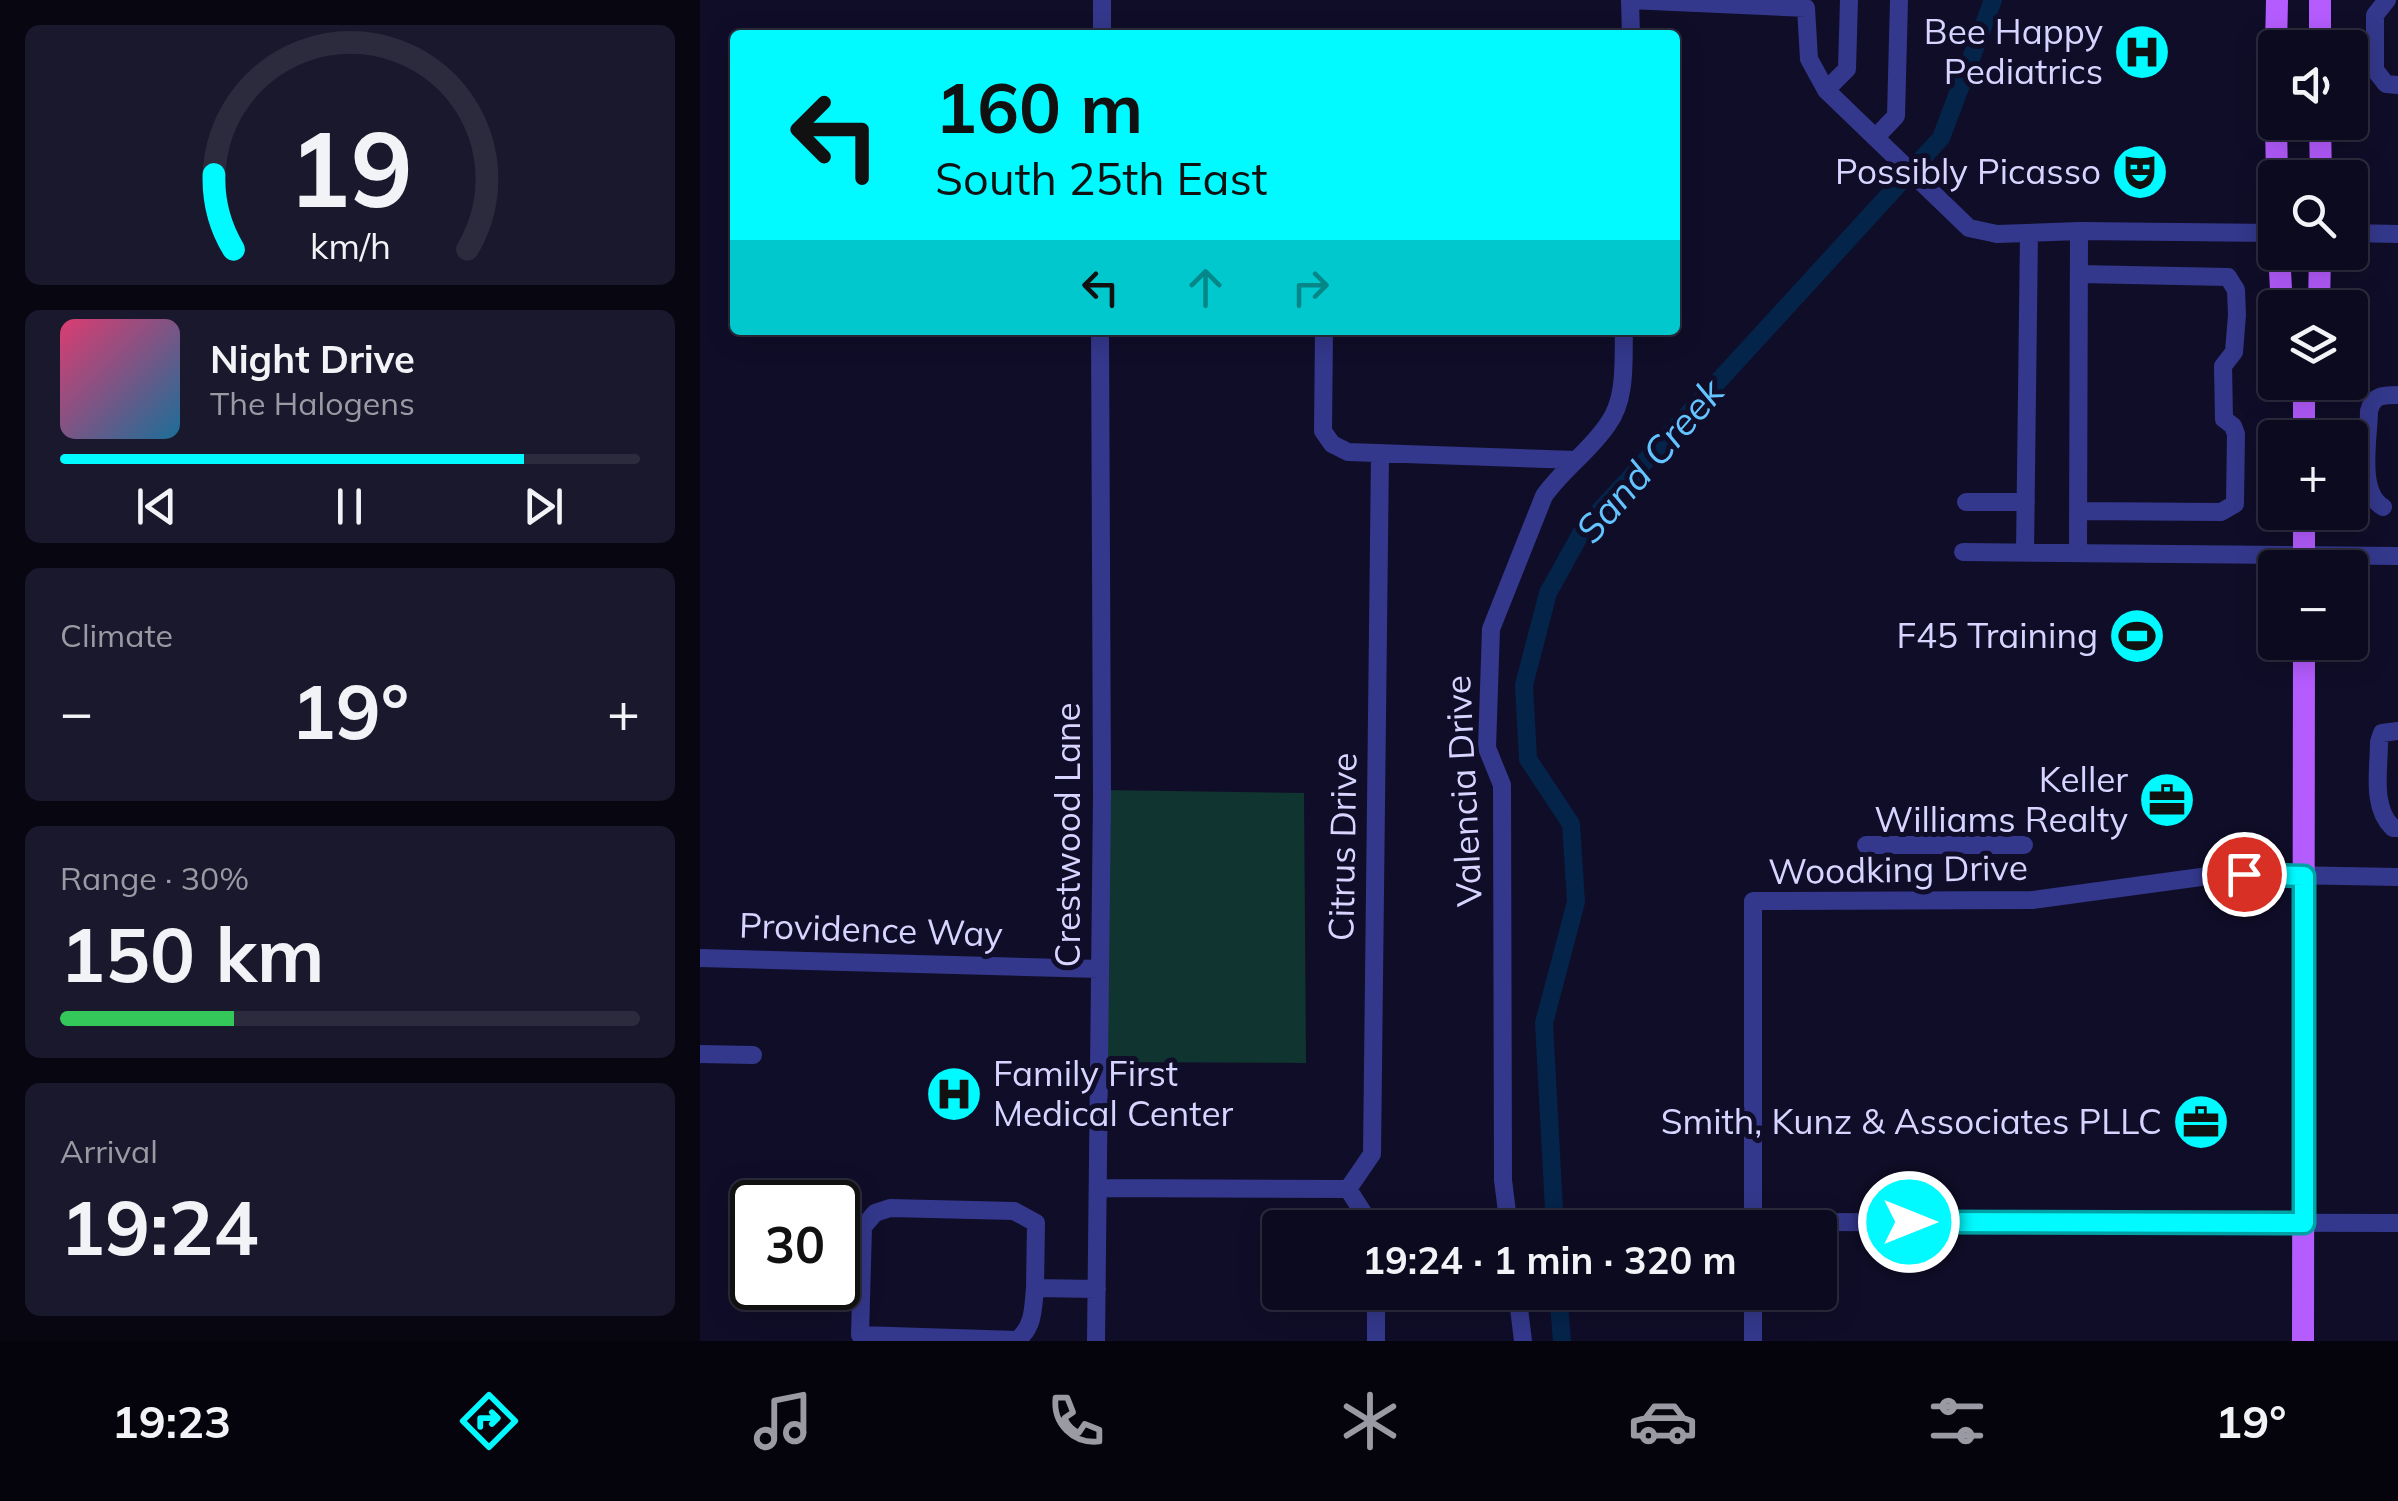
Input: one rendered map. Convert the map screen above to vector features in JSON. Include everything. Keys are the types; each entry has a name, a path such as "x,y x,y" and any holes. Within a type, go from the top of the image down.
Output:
{"main road":[{"path":"2276,30 2277,0"},
{"path":"2320,0 2320,30"},
{"path":"2303,1341 2304,660"}],"street":[{"path":"1102,0 1102,30"},
{"path":"1632,30 1630,0 1806,4 1809,60 1826,90 1969,228 1997,234 2258,233"},
{"path":"1826,90 1847,69 1848,0"},
{"path":"1876,137 1896,116 1899,0"},
{"path":"2387,0 2376,15 2375,70 2386,84 2398,85"},
{"path":"2078,553 2080,231"},
{"path":"2025,553 2029,233"},
{"path":"2368,233 2398,234"},
{"path":"2078,511 2230,510 2235,504 2236,434 2224,419 2223,366 2234,352 2236,334 2236,290 2228,277 2079,274"},
{"name":"Crestwood Lane","path":"1096,1341 1100,335"},
{"path":"1324,335 1323,431 1332,444 1348,452 1576,460"},
{"name":"Valencia Drive","path":"1506,1210 1502,786 1488,748 1491,629 1544,496 1610,422 1619,400 1624,335"},
{"path":"2383,507 2370,494 2368,483 2369,411 2378,396 2398,395"},
{"name":"Citrus Drive","path":"1348,1190 1372,1154 1380,452"},
{"path":"1966,502 2026,502"},
{"path":"1963,552 2258,559"},
{"path":"2368,558 2398,556"},
{"path":"2398,730 2382,733 2378,804 2382,818 2392,828 2398,828"},
{"path":"1866,845 2024,845"},
{"name":"Woodking Drive","path":"1753,1210 1753,901 2032,900 2223,874 2304,876"},
{"path":"2304,876 2398,877"},
{"name":"Providence Way","path":"700,958 1100,969"},
{"path":"700,1054 753,1055"},
{"path":"1098,1188 1348,1190 1361,1210"},
{"path":"890,1208 1014,1211 1036,1223 1035,1288 1031,1322 1026,1334 1017,1340 860,1338 863,1227 874,1213 890,1208"},
{"path":"1837,1225 2398,1222"},
{"path":"1035,1288 1097,1288"},
{"path":"1376,1310 1376,1341"},
{"path":"1519,1310 1523,1341"},
{"path":"1753,1310 1753,1341"}],"green space":[{"path":"1102,790 1304,793 1306,1063 1099,1062"}],"waterway":[{"name":"Sand Creek","path":"1554,1210 1544,1023 1576,902 1571,824 1528,759 1524,685 1548,593 1584,528 1941,138 1993,0"},
{"name":"Sand Creek","path":"1559,1310 1562,1341"}],"place":[{"name":"Bee Happy Pediatrics","path":"2142,52"},
{"name":"Possibly Picasso","path":"2140,172"},
{"name":"F45 Training","path":"2137,636"},
{"name":"Keller Williams Realty","path":"2167,800"},
{"name":"Family First Medical Center","path":"954,1094"},
{"name":"Smith, Kunz & Associates PLLC","path":"2201,1122"}],"route":[{"path":"1909,1222 2304,1223 2304,876 2244,874"}]}
